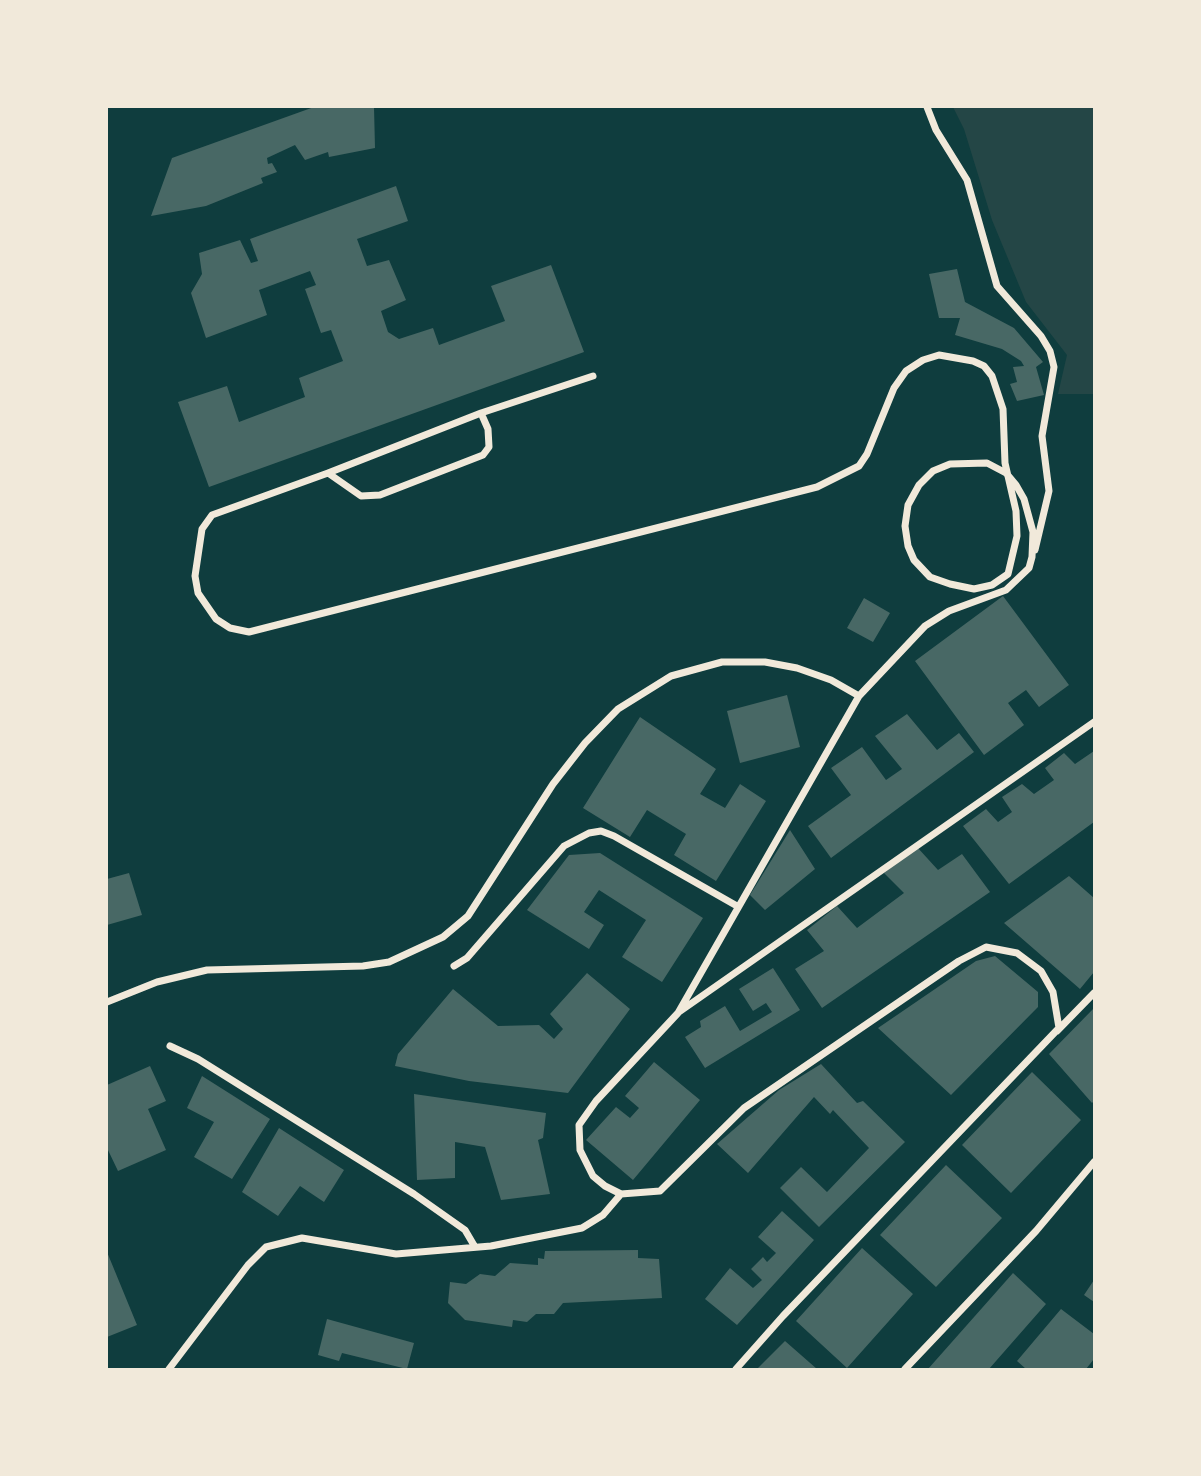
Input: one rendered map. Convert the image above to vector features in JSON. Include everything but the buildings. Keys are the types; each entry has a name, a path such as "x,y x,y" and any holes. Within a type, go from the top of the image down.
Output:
{"street":[{"path":"678,1013 859,696 925,626 949,611 1006,590 1024,575 1044,521 1049,491 1042,436 1054,367 1050,351 1041,335 998,286 967,180 936,130 926,107"},
{"path":"593,376 481,413 212,515 202,529 195,576 198,593 216,619 230,628 249,632 834,481 852,472 867,454 894,388 906,371 939,355 973,361 984,366 992,376 1003,409 1005,463 1017,523 1014,556 1008,573 992,585 974,589 930,577 914,560 908,546 905,526 908,505 919,485 933,471 950,464 987,463 1006,473 1024,499 1033,532 1032,557"},
{"path":"328,473 361,496 380,495 472,460 483,455 489,447 488,429 481,413"},
{"path":"107,1002 157,982 206,970 363,966 389,962 443,937 468,916 552,784 585,743 618,709 671,676 722,662 765,662 797,668 831,680 859,696"},
{"path":"1047,1042 1059,1028 1058,1015 1053,992 1041,971 1017,953 986,947 960,961 744,1108 660,1191 621,1194 605,1186 585,1164 579,1125 596,1101 678,1013 1094,722"},
{"path":"454,966 467,958 564,846 589,833 601,831 614,836 737,906"},
{"path":"736,1369 1094,993"},
{"path":"170,1046 198,1059 414,1194 465,1230 475,1247"},
{"path":"905,1369 1036,1231 1094,1163"},
{"path":"169,1369 247,1265 266,1247 302,1238 396,1254 475,1247 582,1228 603,1215 621,1194"}],"shaded area":[{"path":"953,107 1094,107 1094,394 1058,394 1067,355 1026,302 992,220 964,129"}]}
